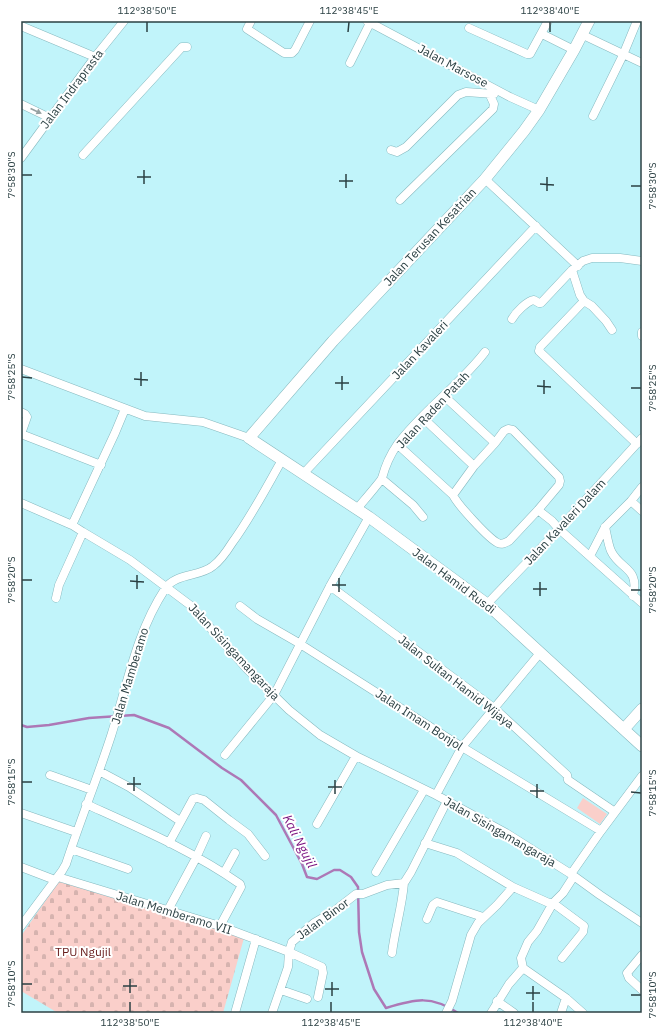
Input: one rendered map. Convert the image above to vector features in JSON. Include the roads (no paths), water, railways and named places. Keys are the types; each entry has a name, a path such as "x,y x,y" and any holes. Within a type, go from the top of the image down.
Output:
{"street":[{"name":"Jalan Indraprasta","path":"21,158 95,57 124,21"},
{"path":"252,21 248,29 284,53 288,54 295,50 310,21"},
{"path":"468,28 530,54 548,21"},
{"name":"Jalan Terusan Kesatrian","path":"249,438 333,341 485,179 539,110 583,35 589,21"},
{"path":"593,116 623,55 637,21"},
{"path":"350,63 369,22"},
{"name":"Jalan Marsose","path":"369,22 510,97 539,110"},
{"path":"21,26 95,57"},
{"path":"542,34 574,50"},
{"path":"583,35 642,64"},
{"path":"83,155 182,47 187,47"},
{"path":"391,150 397,152 406,147 458,95 466,92 489,93 510,97"},
{"path":"400,200 493,110 494,104 489,93"},
{"path":"21,104 50,118"},
{"path":"485,179 536,226 575,268 580,295 584,302 592,306 606,320 612,330"},
{"name":"Jalan Kavaleri","path":"303,474 536,226"},
{"path":"512,319 514,315 531,300 541,303 583,261 592,258 620,258 642,261"},
{"path":"584,302 540,347 539,351 639,441"},
{"name":"Jalan Raden Patah","path":"357,509 382,479 384,470 398,445 422,418 464,377 485,352"},
{"path":"21,369 145,416 203,422 249,438"},
{"path":"444,396 495,443"},
{"path":"72,525 101,465 125,409"},
{"path":"21,412 25,414 26,417 21,434 101,465"},
{"path":"422,418 474,466"},
{"path":"398,445 453,495 462,509 492,539 499,543 504,544 510,541 559,485 560,481 559,478 513,430 504,431 474,466 453,495"},
{"name":"Jalan Hamid Rusdi","path":"249,438 369,517 487,604 642,746"},
{"name":"Jalan Kavaleri Dalam","path":"487,604 559,529 639,441"},
{"path":"166,586 178,579 209,569 221,559 241,532 282,460"},
{"path":"382,479 413,505 423,517"},
{"path":"590,556 605,527 631,501 642,487"},
{"path":"631,501 642,512"},
{"name":"Jalan Sisingamangaraja","path":"21,503 72,525 130,560 190,604 247,669 289,710 320,735 356,756 436,795 506,833 573,875 642,923"},
{"path":"538,510 642,603"},
{"path":"225,755 274,695 330,586 369,517"},
{"path":"605,527 611,552 633,575 635,588 633,596"},
{"path":"56,598 59,585 83,532"},
{"name":"Jalan Mamberamo","path":"21,926 66,864 111,735 136,650 148,619 166,586"},
{"name":"Jalan Sultan Hamid Wijaya","path":"330,586 494,708 567,775 568,780 615,812"},
{"name":"Jalan Imam Bonjol","path":"240,606 257,619 301,644 462,747 572,812 601,831"},
{"path":"436,795 462,747 540,653"},
{"path":"624,729 642,709"},
{"path":"317,824 356,756"},
{"path":"99,771 130,787 180,821"},
{"path":"50,775 92,790"},
{"path":"583,1013 566,998 523,968 521,958 528,942 537,931 553,903 563,893 601,831 642,776"},
{"path":"376,872 424,790"},
{"path":"169,843 193,799 197,798 204,800 248,834 265,856"},
{"path":"392,953 396,927 400,917 404,883 447,801"},
{"path":"86,804 169,843 211,865 239,884 241,887 220,926"},
{"path":"21,813 76,832"},
{"path":"168,910 206,836"},
{"path":"425,844 457,854 513,887 549,903 553,903 584,926 583,932 562,958"},
{"path":"70,849 128,869"},
{"path":"224,873 235,853"},
{"name":"Jalan Memberamo VII","path":"21,867 220,926 289,952 322,967 324,972 318,997"},
{"name":"Jalan Binor","path":"272,1013 288,967 289,952 292,942 297,937 359,894 387,885 404,883"},
{"path":"446,1013 452,1001 471,935 478,922 497,905 513,887"},
{"path":"427,919 433,905 438,902 483,917"},
{"path":"236,1013 256,939"},
{"path":"642,954 627,973 629,978 642,990"},
{"path":"491,1013 509,984 523,968"},
{"path":"281,990 307,999"},
{"path":"561,1013 566,998"},
{"path":"497,1002 514,1013"}],"waterway":[{"name":"Kali Ngujil","path":"21,725 27,727 89,718 134,715 169,728 222,768 241,780 276,815 302,864 307,877 317,879 334,870 340,870 351,877 358,887 359,932 362,952 374,989 386,1008 406,1002 423,1000 440,1003 458,1013"}],"park label":[{"name":"TPU Ngujil","path":"83,952"}]}
